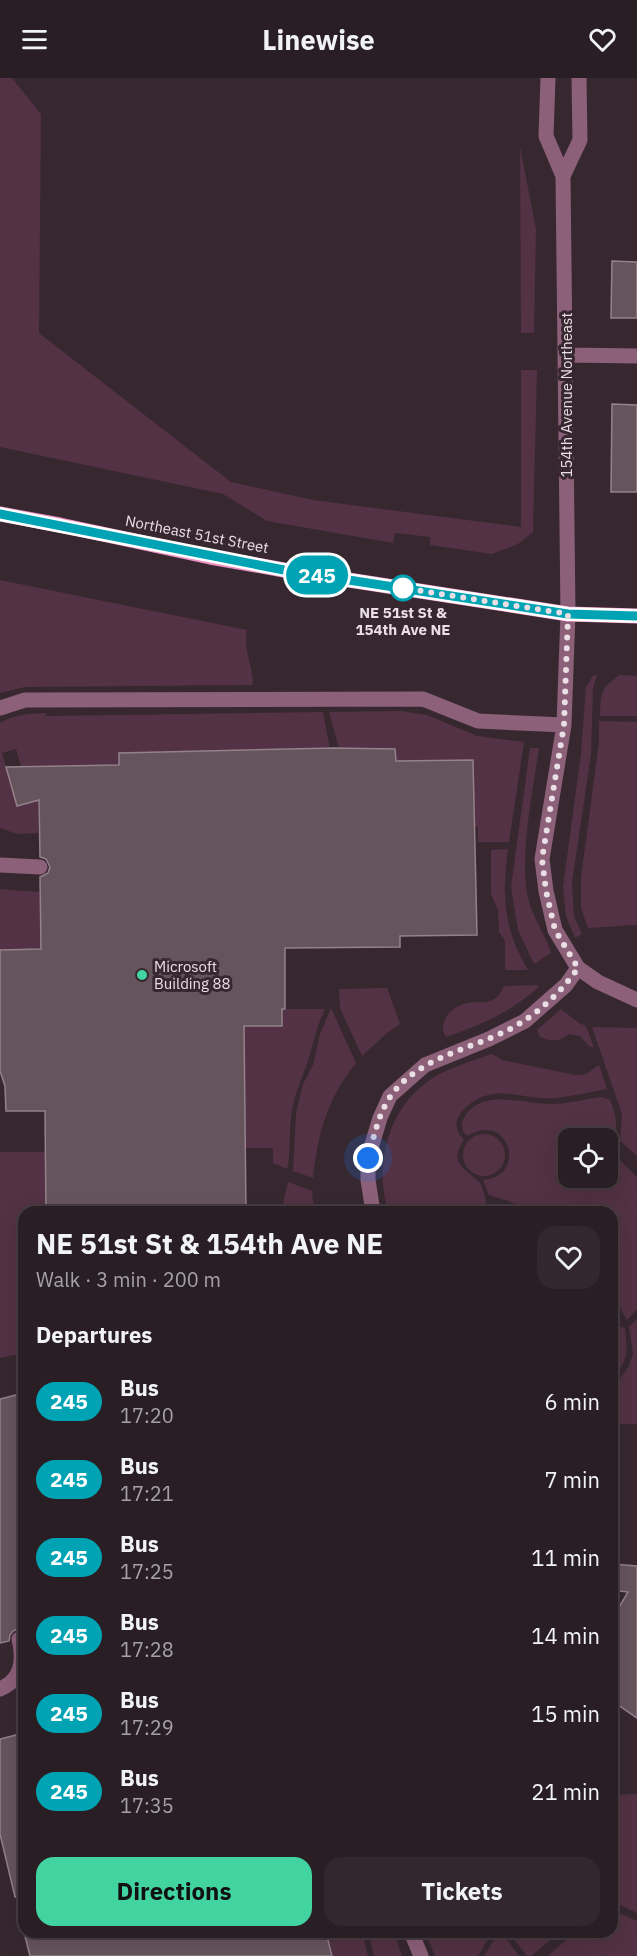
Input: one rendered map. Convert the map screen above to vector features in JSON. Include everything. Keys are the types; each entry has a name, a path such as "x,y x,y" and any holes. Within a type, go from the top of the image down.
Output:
{"main road":[{"name":"Northeast 51st Street","path":"0,514 220,559 568,614 637,616"}],"street":[{"name":"154th Avenue Northeast","path":"548,78 546,136 564,176 568,614 564,725 542,859 546,891 555,930 578,968"},
{"name":"154th Avenue Northeast","path":"564,176 580,140 579,78"},
{"path":"566,355 637,356"},
{"path":"0,708 25,700 423,699 478,722 564,725"},
{"path":"0,865 40,867"},
{"path":"372,1206 368,1180 368,1158 380,1118 390,1096 425,1065 489,1039 525,1021 566,985 578,968 598,982 637,1000"},
{"path":"0,1689 9,1685 18,1674"},
{"path":"414,1938 421,1956"}],"shaded area":[{"path":"0,78 12,78 41,114 39,333 231,482 313,500 521,527 521,370 537,370 533,532 518,544 492,554 430,545 430,537 395,533 393,543 267,521 223,494 0,447"},
{"path":"520,147 536,229 534,333 521,333"},
{"path":"0,580 247,630 246,644 253,685 25,687 0,693"},
{"path":"597,675 593,688 591,754 572,883 574,916 582,934 575,938 566,916 563,887 581,753 586,687 593,676"},
{"path":"620,675 637,676 637,716 600,716 603,692"},
{"path":"400,711 427,715 477,736 524,742 509,842 478,842 478,827 474,827 396,761 395,749 339,748 329,712"},
{"path":"323,712 330,749 119,753 119,765 39,766 38,833 17,834 0,828 0,723 22,715 46,713 46,716","holes":["16,749 31,802 17,806 2,753"]},
{"path":"599,721 637,722 637,925 588,928 581,908 581,878 599,742"},
{"path":"530,748 539,748 526,847 526,885 531,909 551,953 534,964 518,930 511,887"},
{"path":"508,849 505,882 506,911 513,940 528,970 505,970 505,941 499,932 498,910 491,894 491,850"},
{"path":"0,889 40,892 53,949 0,950"},
{"path":"537,985 539,987 528,996 484,1022 446,1037 443,1032 447,1016 462,1004 492,1000 498,996 504,986"},
{"path":"387,988 400,1024 362,1056 340,1008 339,989"},
{"path":"331,1008 356,1063 331,1103 321,1131 313,1178 293,1171 296,1113 303,1084 313,1065 320,1034"},
{"path":"282,1009 325,1009 294,1103 287,1169 273,1163 273,1148 245,1148 244,1026 281,1026"},
{"path":"561,1009 586,1026 594,1047 590,1047 580,1036 569,1034 562,1039 555,1040 540,1037 537,1030"},
{"path":"592,1027 637,1028 637,1156 620,1141 622,1114"},
{"path":"492,1054 502,1060 575,1075 586,1074 599,1065 607,1089 556,1098 496,1094 473,1101 457,1119 457,1130 464,1140 458,1158 462,1167 479,1182 487,1206 387,1206 384,1194 384,1156 395,1120 418,1090 433,1078 454,1067"},
{"path":"602,1097 610,1100 616,1119 616,1128 558,1128 558,1188 618,1188 618,1159 637,1177 637,1309 627,1320 618,1304 618,1206 523,1206 489,1195 483,1180 497,1176 506,1168 509,1158 508,1147 503,1138 494,1131 482,1130 467,1136 463,1131 462,1123 469,1111 490,1100 555,1104"},
{"path":"484,1134 499,1140 505,1155 499,1170 484,1176 469,1170 463,1155 469,1140"},
{"path":"0,1152 46,1152 46,1206 18,1206 18,1354 0,1358"},
{"path":"288,1182 313,1191 314,1206 282,1206"},
{"path":"637,1319 637,1424 618,1424 618,1382 629,1366 633,1354 629,1327"},
{"path":"618,1326 625,1328 626,1356 618,1372"},
{"path":"637,1794 637,1913 618,1904 618,1795"},
{"path":"618,1913 637,1921 637,1956 548,1956 568,1938 618,1938"},
{"path":"328,1938 364,1938 368,1956 333,1956"},
{"path":"370,1938 396,1938 402,1956 374,1956"},
{"path":"428,1938 488,1938 478,1956 435,1956"},
{"path":"495,1938 506,1938 519,1956 484,1956"},
{"path":"513,1938 551,1938 531,1956 527,1956"}],"building":[{"path":"612,261 637,262 637,318 611,318"},
{"path":"612,404 637,405 637,492 611,492"},
{"name":"Microsoft Building 88","path":"334,748 395,749 396,761 473,760 477,935 400,936 400,947 285,948 285,1009 282,1009 282,1026 244,1026 246,1206 46,1206 45,1111 6,1111 5,1086 0,1071 0,950 41,949 40,877 48,873 50,867 46,859 40,857 39,800 17,806 6,767 119,765 119,753"},
{"path":"18,1394 18,1629 10,1635 9,1641 0,1643 0,1399"},
{"path":"618,1564 637,1566 637,1718 618,1705 618,1609 628,1592 618,1591"},
{"path":"18,1734 18,1897 15,1897 0,1834 0,1739"},
{"path":"26,1938 328,1938 332,1956 30,1956"}],"bus line":[{"name":"245","path":"0,514 284,570 568,614 637,616"}],"place":[{"name":"NE 51st St & 154th Ave NE","path":"403,588"},
{"name":"Microsoft Building 88","path":"142,975"}],"route":[{"path":"368,1158 380,1118 390,1096 405,1081 425,1065 489,1039 525,1021 566,985 578,968 555,930 546,891 542,859 564,725 568,614 396,587 403,588"}]}
